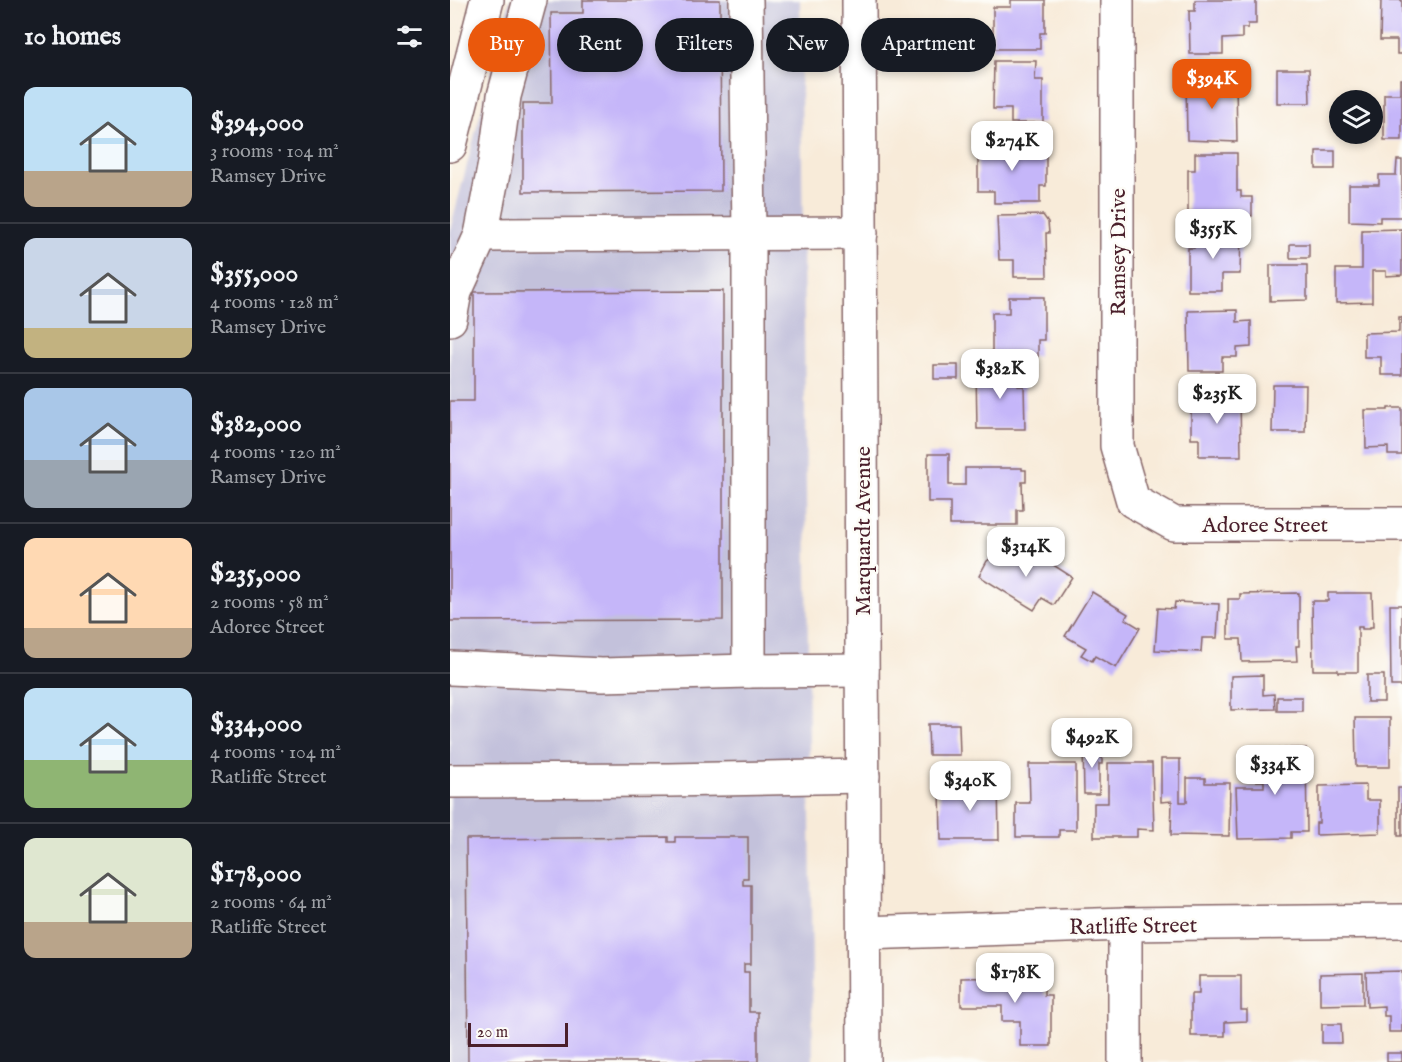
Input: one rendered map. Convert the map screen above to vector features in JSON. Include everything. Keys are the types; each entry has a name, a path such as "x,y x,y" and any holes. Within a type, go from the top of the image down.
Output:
{"street":[{"path":"450,145 487,0"},
{"path":"450,319 455,292 481,235 495,163 504,96 530,0"},
{"path":"746,0 750,233 749,671"},
{"name":"Marquardt Avenue","path":"859,0 864,1062"},
{"name":"Ramsey Drive","path":"1117,0 1117,446 1133,501"},
{"path":"481,235 861,232"},
{"name":"Adoree Street","path":"1133,501 1174,524 1402,524"},
{"path":"450,668 602,675 862,670"},
{"path":"450,781 863,776"},
{"name":"Ratliffe Street","path":"864,933 1125,924 1402,921"},
{"path":"1125,924 1125,1062"}],"shaded area":[{"path":"510,0 800,0 800,18 766,18 766,72 801,72 813,1062 450,1062 450,230 491,72 545,72 545,18 505,18"}],"building":[{"path":"583,0 720,0 720,18 655,18 655,72 720,72 721,191 523,192 523,103 552,103 551,13 583,13"},
{"path":"1011,0 1045,0 1045,33 1040,33 1040,49 996,49 996,18 993,18 993,7 1011,7"},
{"path":"1195,0 1256,0 1256,24 1248,24 1248,28 1242,28 1242,38 1223,39 1223,54 1190,54 1189,11 1195,11"},
{"path":"1381,0 1402,0 1402,54 1397,54 1397,40 1380,40"},
{"path":"996,61 1036,61 1035,80 1043,80 1043,123 1011,123 1011,109 993,109"},
{"path":"1277,69 1309,69 1310,103 1277,103"},
{"path":"1186,79 1236,79 1237,142 1187,140"},
{"path":"1400,79 1402,79 1402,140 1384,140 1384,94 1400,94"},
{"path":"978,144 1046,144 1046,186 1040,186 1040,203 994,203 994,191 978,191"},
{"path":"1316,151 1335,151 1335,169 1316,169"},
{"path":"1195,153 1237,153 1237,191 1241,191 1241,197 1252,197 1252,216 1188,215 1188,170 1195,170"},
{"path":"1397,160 1402,160 1402,217 1380,217 1380,222 1349,221 1349,185 1379,185 1379,175 1396,175"},
{"path":"1043,215 1048,222 1049,233 1046,233 1047,277 1014,277 1014,260 999,260 997,216"},
{"path":"1402,229 1402,275 1386,276 1386,271 1372,271 1372,302 1336,303 1336,269 1362,269 1362,230"},
{"path":"1194,233 1241,233 1240,274 1222,274 1222,291 1188,291 1188,248 1194,248"},
{"path":"1290,244 1309,244 1309,258 1290,258"},
{"path":"1270,265 1307,265 1307,300 1270,301"},
{"path":"723,291 723,620 450,621 450,401 474,401 474,292"},
{"path":"1009,297 1044,297 1044,340 1038,340 1038,356 992,356 992,313 1009,313"},
{"path":"1237,310 1237,322 1251,321 1251,347 1237,348 1237,357 1222,357 1222,371 1189,371 1188,311"},
{"path":"1399,317 1402,317 1402,375 1381,375 1381,357 1364,357 1364,333 1399,332"},
{"path":"934,365 958,365 958,379 934,379"},
{"path":"976,369 1018,369 1018,386 1024,386 1025,429 977,429"},
{"path":"1273,385 1306,385 1305,432 1272,432"},
{"path":"1191,395 1240,395 1241,456 1199,456 1199,439 1191,439"},
{"path":"1388,408 1402,408 1402,455 1388,455 1388,447 1366,448 1365,410 1388,410"},
{"path":"928,454 949,454 949,485 965,485 965,468 1022,468 1026,470 1026,482 1022,482 1023,510 1017,510 1017,525 950,525 950,502 928,502"},
{"path":"1016,550 1031,559 1035,553 1072,577 1054,605 1042,598 1034,610 979,576 987,561 999,553 1012,556"},
{"path":"1092,592 1128,614 1125,619 1140,628 1116,668 1095,656 1092,661 1081,655 1086,648 1065,636"},
{"path":"1299,593 1297,661 1242,662 1241,639 1228,639 1228,599 1240,599 1240,594"},
{"path":"1328,593 1372,593 1373,627 1362,629 1358,627 1358,672 1313,670 1312,601 1328,601"},
{"path":"1175,602 1219,604 1217,638 1202,638 1201,652 1155,650 1158,608 1174,609"},
{"path":"1390,605 1402,605 1402,686 1391,686"},
{"path":"1263,675 1263,695 1274,694 1275,709 1231,710 1231,676"},
{"path":"1367,675 1384,675 1384,702 1367,702"},
{"path":"1277,697 1302,697 1302,711 1277,711"},
{"path":"1355,718 1390,718 1390,767 1356,767"},
{"path":"928,724 959,724 960,755 929,755"},
{"path":"1083,746 1102,746 1102,764 1099,764 1099,794 1084,794"},
{"path":"1306,748 1307,832 1291,832 1291,838 1238,839 1236,787 1264,787 1264,781 1256,781 1256,749"},
{"path":"1161,759 1180,759 1180,802 1187,802 1187,778 1205,778 1205,783 1230,783 1229,836 1171,835 1172,801 1161,802"},
{"path":"1108,763 1152,763 1154,830 1137,829 1137,837 1094,837 1094,803 1108,803"},
{"path":"1029,764 1076,764 1076,830 1059,830 1059,837 1016,837 1016,803 1030,803"},
{"path":"963,782 998,782 999,840 941,840 940,788 963,788"},
{"path":"1366,785 1366,800 1380,800 1380,833 1316,835 1316,823 1319,823 1319,786"},
{"path":"1398,788 1402,788 1402,836 1398,836"},
{"path":"668,837 668,842 675,842 675,837 748,837 748,878 743,878 743,885 751,885 751,964 744,964 744,972 749,972 749,1012 758,1012 758,1062 468,1062 466,839"},
{"path":"1402,971 1402,1032 1389,1032 1389,1016 1384,1016 1384,1006 1367,1007 1366,972"},
{"path":"1033,973 1033,977 1044,977 1044,995 1051,995 1051,1046 1020,1046 1020,1021 1002,1021 1002,1006 961,1006 961,978 1027,977 1027,974"},
{"path":"1363,973 1363,1004 1320,1005 1320,974"},
{"path":"1199,976 1241,976 1241,1010 1247,1010 1247,1021 1225,1022 1225,1036 1191,1036 1191,994 1199,994"},
{"path":"1322,1024 1341,1024 1342,1043 1322,1043"},
{"path":"1387,1053 1402,1053 1402,1062 1387,1062"}]}
